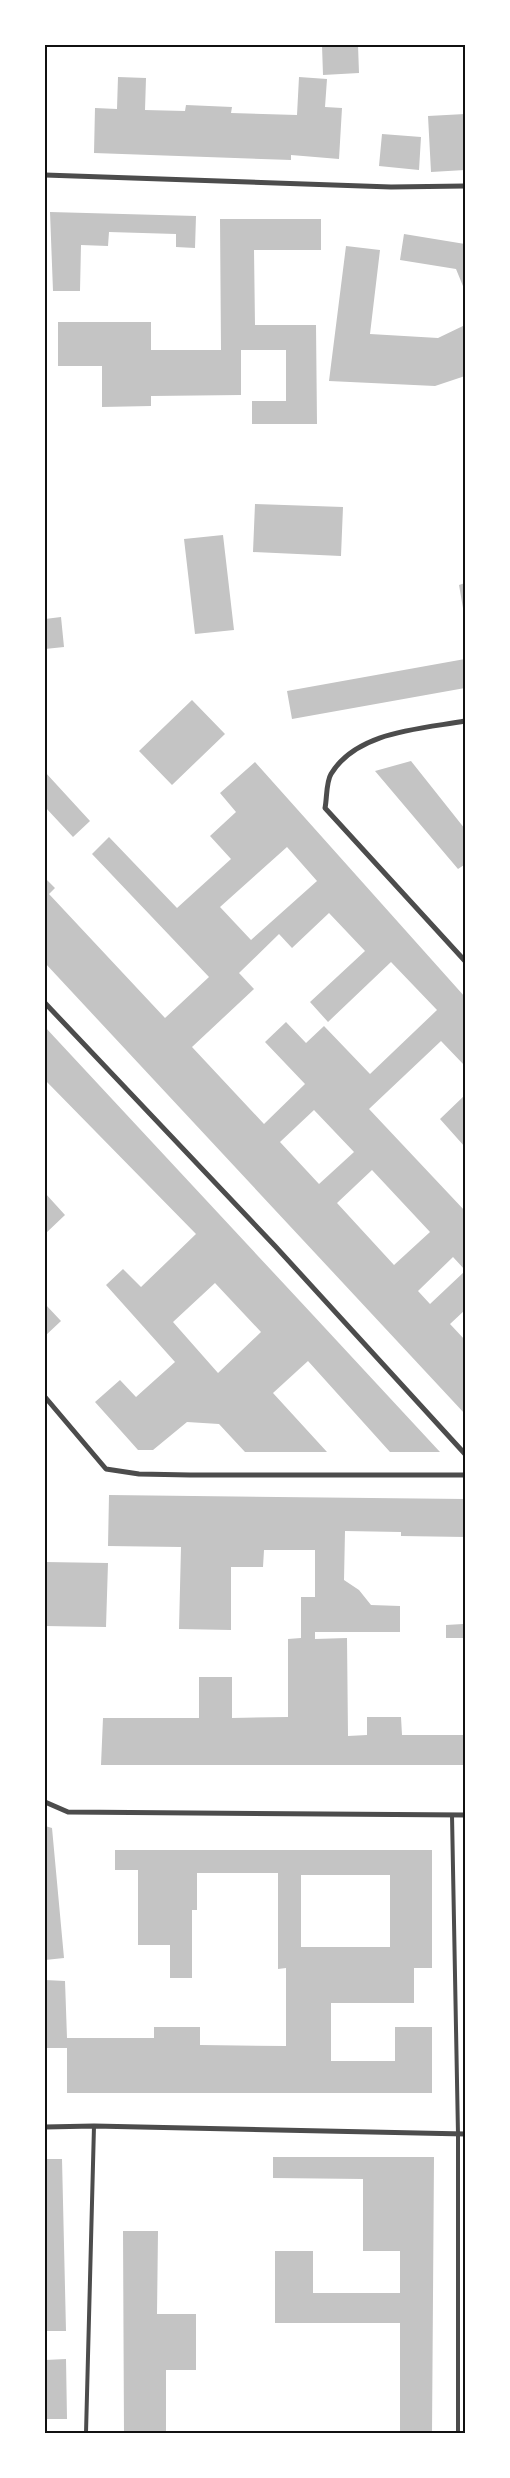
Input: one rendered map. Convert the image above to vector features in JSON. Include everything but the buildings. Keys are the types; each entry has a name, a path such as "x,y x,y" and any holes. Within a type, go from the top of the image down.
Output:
{"street":[{"path":"45,175 381,186 465,186"},
{"path":"465,721 377,738 348,756 330,775 325,808 465,961"},
{"path":"45,1003 275,1246 465,1454"},
{"path":"45,1397 106,1469 139,1474 190,1475 465,1475"},
{"path":"45,1802 68,1812 465,1815"},
{"path":"45,2127 94,2126 465,2134"}],"lane":[{"path":"452,1815 458,2134 458,2433"},
{"path":"86,2433 94,2126"}]}
